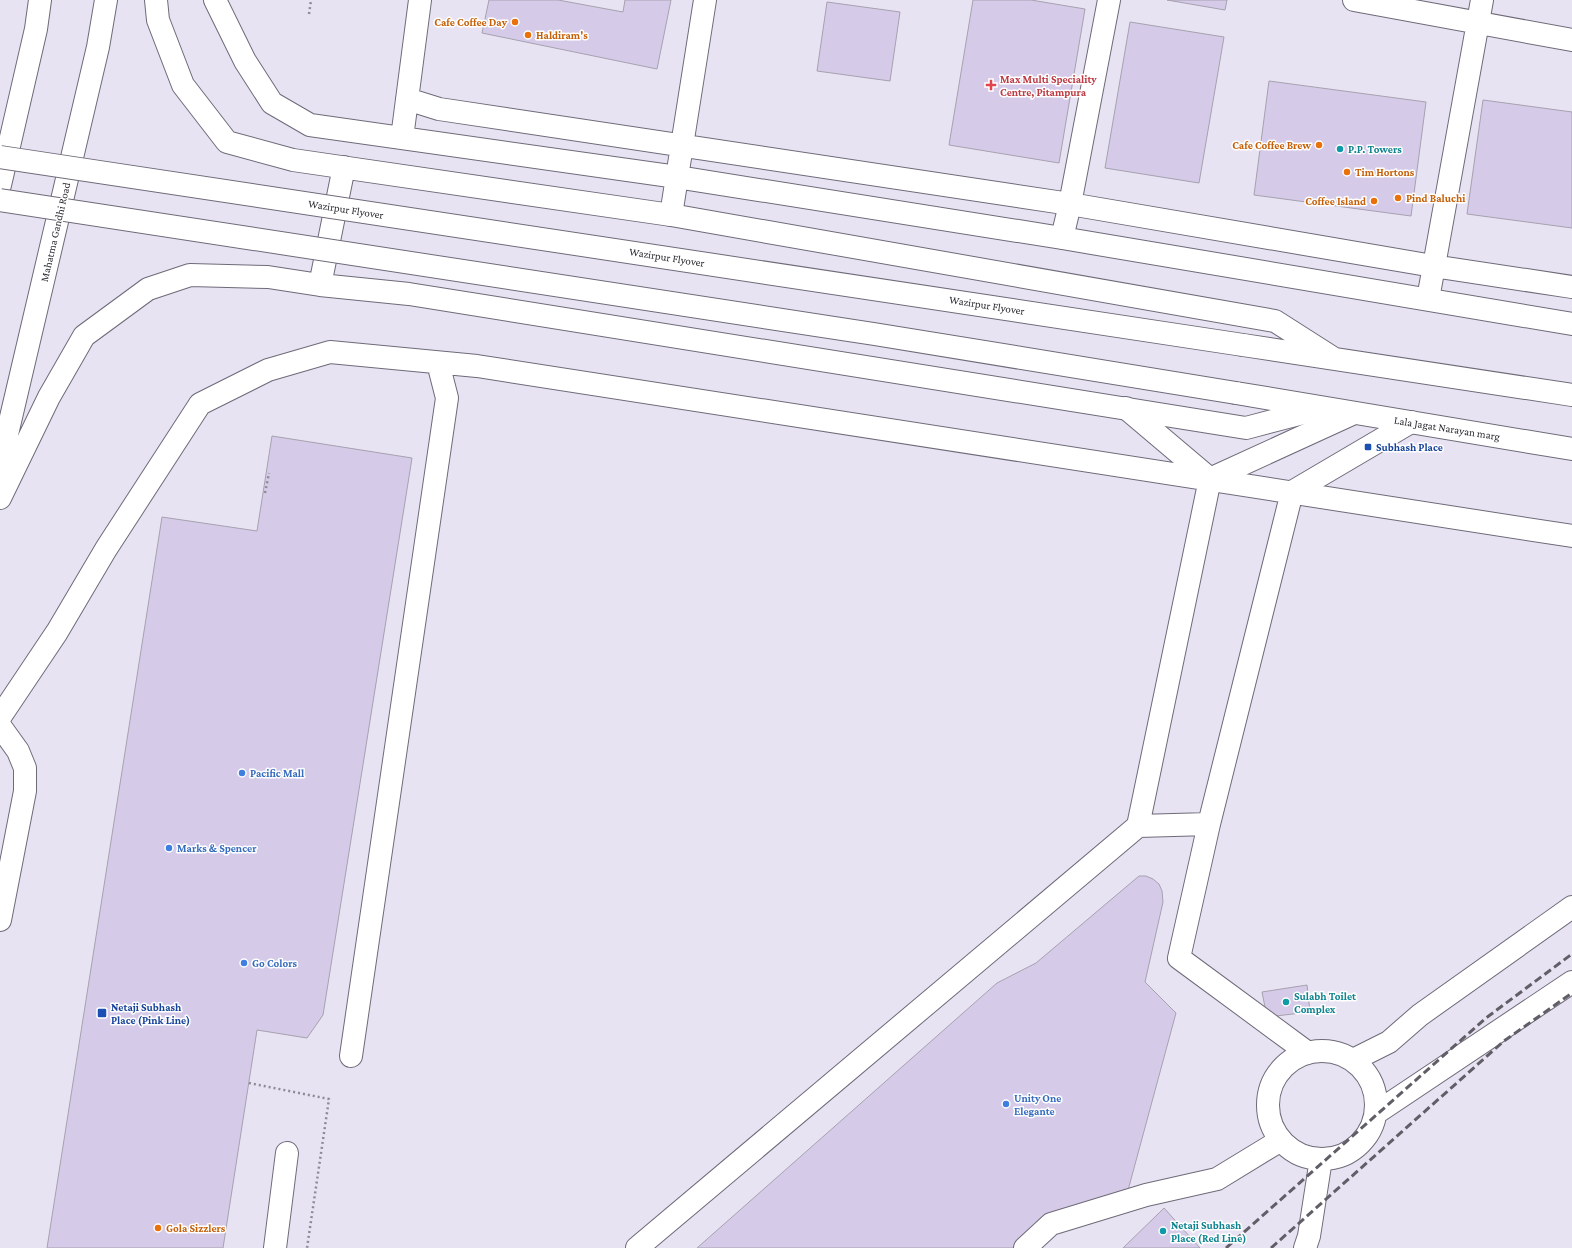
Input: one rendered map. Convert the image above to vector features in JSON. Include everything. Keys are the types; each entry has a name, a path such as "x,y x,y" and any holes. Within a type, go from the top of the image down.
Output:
{"main road":[{"path":"0,185 36,29 40,0"},
{"name":"Mahatma Gandhi Road","path":"0,464 98,47 106,0"},
{"path":"156,0 158,20 183,85 227,142 292,160 671,215 1276,321 1333,358 1572,395"},
{"path":"215,0 245,61 272,103 310,126 677,177 1062,238 1572,324"},
{"path":"402,138 420,0"},
{"path":"671,215 705,0"},
{"path":"1062,238 1070,204 1109,0"},
{"path":"1354,0 1572,40"},
{"path":"1428,299 1482,0"},
{"path":"407,99 438,109 1070,204 1433,266 1572,287"},
{"name":"Wazirpur Flyover","path":"0,157 1333,358"},
{"path":"320,285 344,167"},
{"path":"0,200 858,331 1322,408"},
{"path":"0,498 49,397 84,336 148,289 190,275 268,277 320,285 409,294 1246,428 1322,408"},
{"path":"0,717 56,632 106,549 200,404 268,370 330,352 477,366 1572,536"},
{"path":"351,1056 447,398 438,363"},
{"path":"1126,408 1210,479"},
{"name":"Lala Jagat Narayan marg","path":"1322,408 1572,449"},
{"path":"1210,479 1354,413"},
{"path":"1308,1053 1179,958 1209,824 1292,492 1411,422"},
{"path":"637,1248 1138,826 1210,479"},
{"path":"0,726 18,751 25,768 25,791 0,920"},
{"path":"1138,826 1209,824"},
{"path":"1353,1060 1388,1042 1420,1015 1572,907"},
{"path":"1376,1113 1572,982"},
{"path":"1324,1051 1339,1054 1353,1060 1364,1070 1372,1084 1376,1098 1376,1113 1371,1128 1363,1141 1351,1151 1337,1157 1321,1159 1306,1157 1292,1150 1281,1140 1273,1126 1268,1112 1269,1096 1274,1081 1282,1068 1294,1059 1308,1053 1324,1051"},
{"path":"1025,1248 1051,1224 1146,1195 1217,1179 1281,1140"},
{"path":"275,1248 287,1153"},
{"path":"1305,1248 1309,1236 1321,1159"}],"path":[{"path":"309,14 311,0"},
{"path":"265,493 269,473"}],"building":[{"path":"489,0 558,0 623,12 625,0 671,0 657,69 482,33"},
{"path":"973,0 1031,0 1085,9 1059,163 949,145"},
{"path":"1167,0 1227,0 1225,10"},
{"path":"827,2 900,12 890,81 817,71"},
{"path":"1130,22 1224,37 1199,183 1105,168"},
{"name":"P.P. Towers","path":"1269,81 1426,102 1411,216 1254,195"},
{"path":"1483,100 1572,112 1572,228 1467,214"},
{"name":"Pacific Mall","path":"272,436 412,458 323,1015 307,1038 257,1030 223,1248 47,1248 162,517 257,531"},
{"name":"Unity One Elegante","path":"1139,876 1146,876 1159,884 1162,891 1163,902 1145,982 1176,1013 1127,1194 1018,1248 697,1248 997,983 1036,963"},
{"name":"Sulabh Toilet Complex","path":"1307,985 1310,1012 1267,1017 1262,992"},
{"name":"Netaji Subhash Place (Red Line)","path":"1164,1208 1200,1248 1123,1248 1159,1213"}],"railway":[{"path":"1226,1248 1486,1018 1572,954"},
{"path":"1271,1248 1504,1041 1572,993"}],"place":[{"name":"Cafe Coffee Day","path":"515,22"},
{"name":"Haldiram's","path":"528,35"},
{"name":"Max Multi Speciality Centre, Pitampura","path":"991,85"},
{"name":"Cafe Coffee Brew","path":"1319,145"},
{"name":"P.P. Towers","path":"1340,149"},
{"name":"Tim Hortons","path":"1347,172"},
{"name":"Pind Baluchi","path":"1398,198"},
{"name":"Coffee Island","path":"1374,201"},
{"name":"Subhash Place","path":"1368,447"},
{"name":"Pacific Mall","path":"242,773"},
{"name":"Marks & Spencer","path":"169,848"},
{"name":"Go Colors","path":"244,963"},
{"name":"Sulabh Toilet Complex","path":"1286,1002"},
{"name":"Netaji Subhash Place (Pink Line)","path":"102,1013"},
{"name":"Unity One Elegante","path":"1006,1104"},
{"name":"Gola Sizzlers","path":"158,1228"},
{"name":"Netaji Subhash Place (Red Line)","path":"1163,1231"}]}
